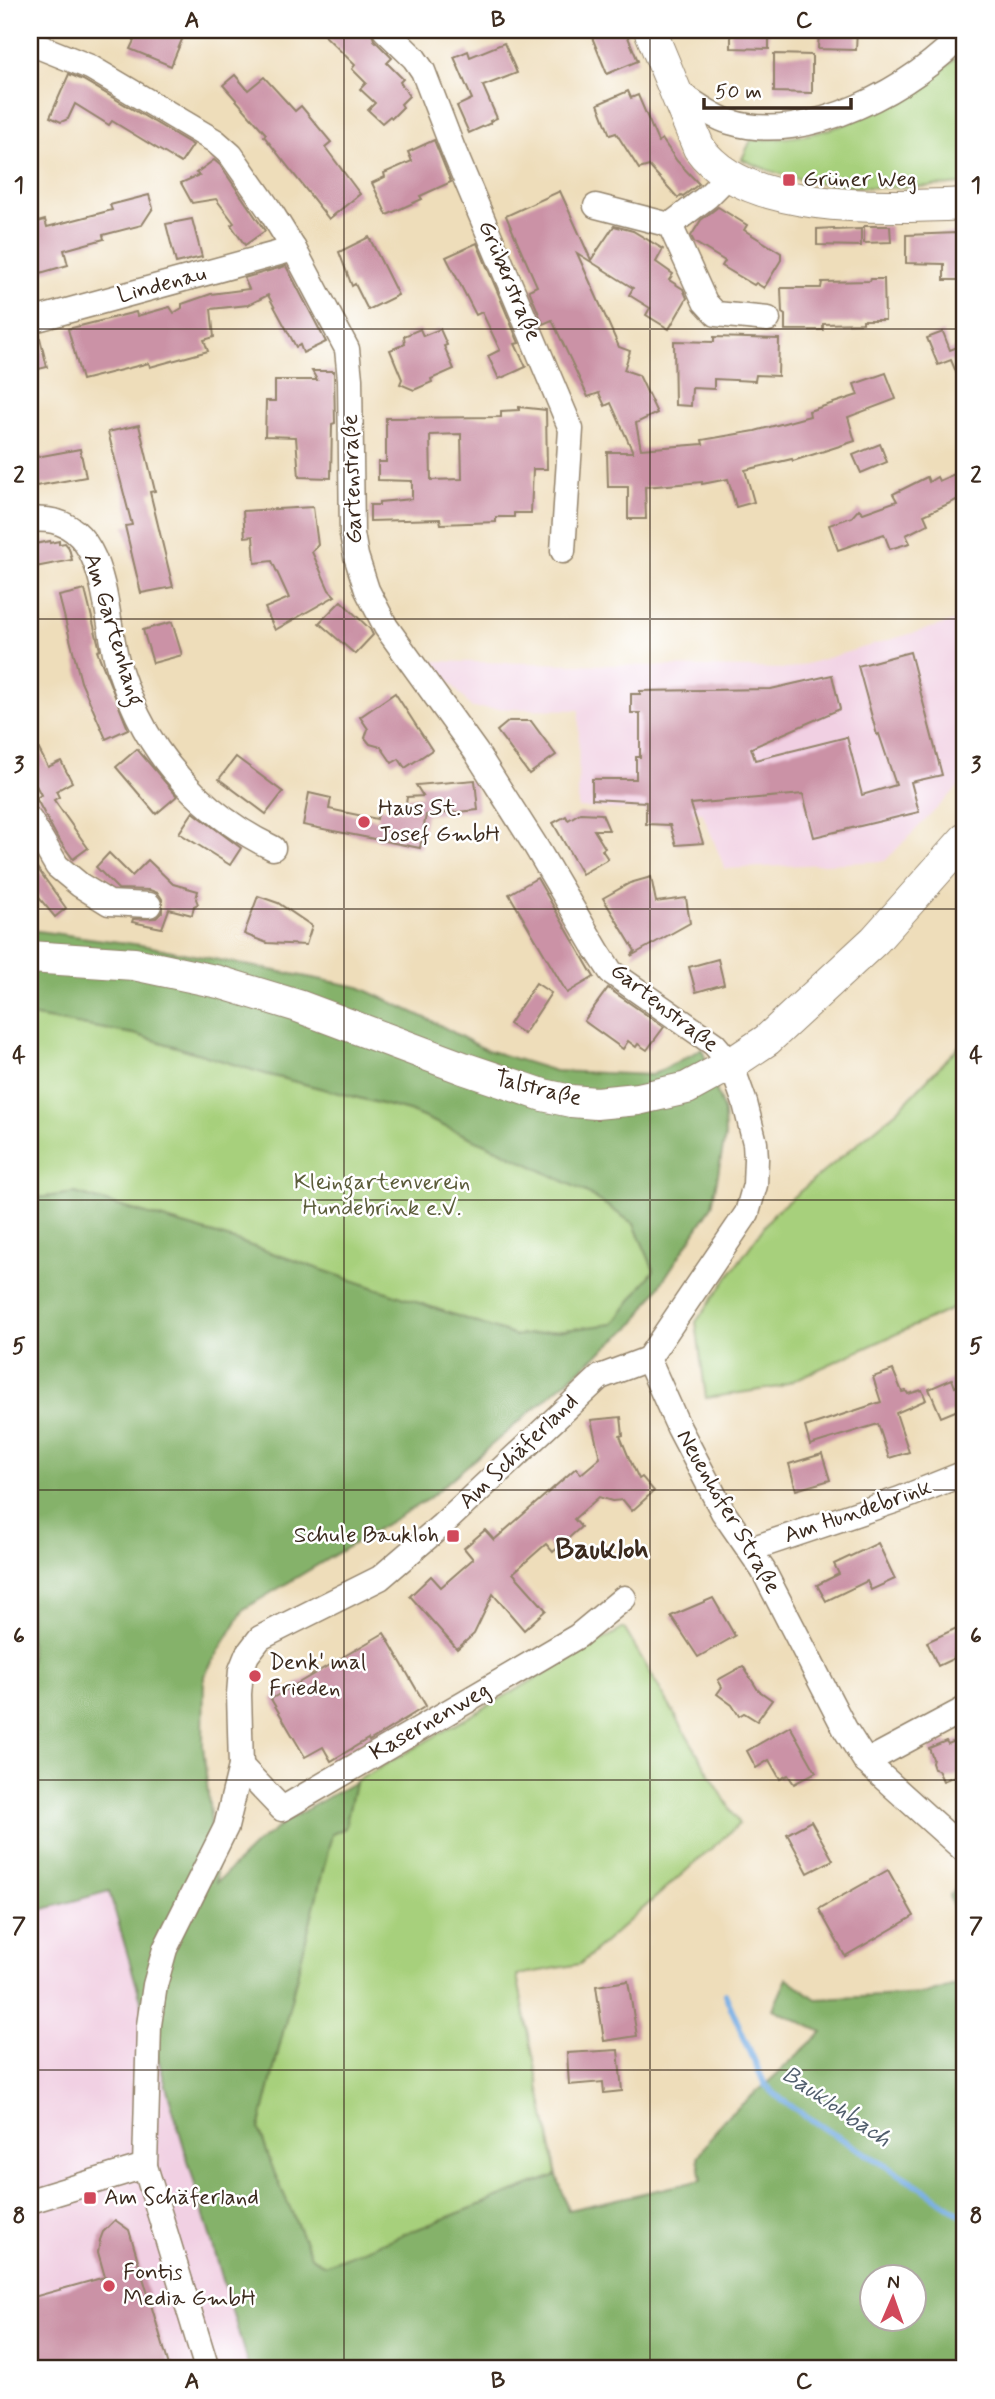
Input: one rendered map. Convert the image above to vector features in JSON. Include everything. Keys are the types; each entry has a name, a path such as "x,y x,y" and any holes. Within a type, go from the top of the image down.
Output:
{"main road":[{"path":"650,30 699,148 707,160 727,177 771,194 811,200 888,206 965,204"},
{"name":"Talstraße","path":"30,957 134,964 219,982 298,1006 543,1095 596,1103 687,1088 767,1040 875,940 965,839"}],"street":[{"name":"Grüberstraße","path":"385,30 415,58 423,71 571,429 563,551"},
{"path":"674,90 730,122 759,126 807,123 882,94 916,74 951,47 965,31"},
{"name":"Gartenstraße","path":"30,36 40,47 90,67 215,141 251,182 294,249 347,349 351,379 352,534 367,590 386,627 490,773 611,972 714,1044 731,1064"},
{"path":"670,225 707,197 727,177"},
{"path":"596,206 670,225"},
{"path":"670,225 705,302 716,314 768,319"},
{"name":"Lindenau","path":"30,321 294,249"},
{"name":"Am Gartenhang","path":"30,520 48,518 66,526 82,537 92,552 117,662 137,714 153,743 191,791 246,835 273,848"},
{"path":"30,820 57,866 80,885 109,904 149,905"},
{"path":"648,1359 738,1228 751,1200 755,1185 755,1143 731,1064"},
{"name":"Neuenhofer Straße","path":"648,1359 679,1428 723,1511 751,1549 845,1729 866,1762 965,1851"},
{"name":"Am Schäferland","path":"207,2369 145,2166 149,2025 155,1985 165,1949 226,1827 241,1766 239,1694 241,1670 247,1655 260,1638 380,1578 442,1525 600,1377 648,1359"},
{"name":"Am Hundebrink","path":"751,1549 900,1499 965,1473"},
{"name":"Kasernenweg","path":"241,1766 282,1809 578,1636 624,1598"},
{"path":"866,1762 965,1709"},
{"path":"30,2201 145,2166"}],"shaded area":[{"path":"965,618 965,780 885,861 725,869 702,812 578,808 579,710 472,708 432,661 789,669"},
{"path":"109,1890 249,2369 30,2369 30,1913"}],"green space":[{"path":"965,51 965,184 880,188 824,184 769,170 742,159 751,140 819,132 863,118 904,97"},
{"path":"30,930 141,945 359,987 484,1049 555,1071 652,1075 702,1049 724,1112 725,1137 712,1206 636,1322 428,1499 244,1609 204,1676 203,1745 217,1882 256,1844 288,1820 355,1782 345,1828 332,1834 259,2129 274,2172 312,2258 325,2265 557,2175 568,2210 702,2180 698,2157 722,2121 822,2032 773,2009 787,1978 816,1999 925,1994 965,1982 965,2369 249,2369 109,1891 30,1913 30,1199 75,1193 234,1240 516,1336 613,1324 654,1270 634,1224 588,1193 504,1152 409,1111 269,1075 134,1034 30,1016"},
{"name":"Kleingartenverein Hundebrink e.V.","path":"30,1016 134,1034 269,1075 409,1111 504,1152 588,1193 634,1224 654,1270 613,1324 516,1336 234,1240 75,1193 30,1199"},
{"path":"965,1040 965,1303 779,1387 706,1398 696,1322 774,1213 898,1110"},
{"path":"624,1628 739,1824 580,1964 517,1975 557,2175 325,2265 312,2258 274,2172 259,2129 332,1834 345,1828 355,1782"},
{"path":"965,1878 965,1927 956,1915 949,1896"}],"building":[{"path":"139,30 186,30 171,66 130,49"},
{"path":"319,30 371,30 374,40 392,58 387,63 403,79 400,82 409,96 392,118 390,116 382,123 368,110 375,103 360,89 366,83 352,69 355,65"},
{"path":"589,30 625,30 638,61 607,74"},
{"path":"731,30 769,30 769,49 731,48"},
{"path":"819,30 857,30 856,50 818,49"},
{"path":"504,43 517,73 483,86 497,118 469,133 457,106 472,99 454,57 468,51 470,57"},
{"path":"774,54 812,55 812,93 774,92"},
{"path":"69,74 193,145 181,163 112,121 109,125 75,104 68,119 61,122 50,117"},
{"path":"235,75 248,90 264,77 295,111 301,106 331,142 325,147 360,194 329,219 264,136 266,134 223,85"},
{"path":"628,91 631,98 638,95 658,142 662,139 677,161 699,184 683,196 678,198 649,166 639,169 616,133 610,135 598,104"},
{"path":"434,140 451,182 387,215 372,183 385,177 384,173 412,161 408,152"},
{"path":"214,160 265,231 245,245 231,225 234,223 216,199 192,203 181,183 199,175 196,173"},
{"path":"560,191 591,260 614,226 633,231 663,249 656,262 673,274 669,280 683,289 687,298 669,329 646,315 650,308 629,295 633,288 577,253 619,347 630,351 624,370 639,375 657,413 636,423 641,449 703,444 702,440 755,431 810,416 809,411 858,395 854,384 886,373 896,399 848,417 855,441 793,461 792,459 745,470 754,502 736,507 728,479 702,484 645,487 646,519 628,519 628,487 608,487 607,452 633,452 611,403 605,406 599,393 588,397 552,320 543,324 529,290 537,286 506,216"},
{"path":"149,195 153,208 142,225 103,235 104,239 64,250 68,265 30,276 30,248 34,247 30,224 45,220 47,227 112,210 110,205"},
{"path":"718,207 747,225 744,230 781,253 781,260 764,288 722,266 725,261 694,242 691,236 701,220"},
{"path":"192,219 202,257 176,263 166,224"},
{"path":"864,226 890,226 891,242 864,243"},
{"path":"817,229 861,229 861,246 817,245"},
{"path":"957,233 962,280 944,280 944,264 906,263 906,235"},
{"path":"369,237 398,295 368,310 355,284 352,286 339,252"},
{"path":"477,243 519,343 515,344 526,367 499,379 488,356 500,350 482,312 476,315 446,257"},
{"path":"286,266 326,342 303,353 300,345 296,347 268,295 248,305 211,309 214,337 204,340 208,351 150,367 149,363 82,380 68,329 136,312 137,316 170,307 174,313 182,308 182,304 211,294 249,289 244,278"},
{"path":"884,279 885,320 823,324 823,330 785,330 781,288 821,288 822,282"},
{"path":"420,329 423,336 440,329 454,369 414,390 400,384 402,379 390,350 405,344 404,336"},
{"path":"943,332 950,350 965,344 965,393 951,360 938,365 927,338"},
{"path":"39,334 47,367 30,371 30,335"},
{"path":"714,337 779,339 778,376 756,375 755,381 714,379 714,389 692,388 691,406 675,405 674,341 714,342"},
{"path":"312,371 334,371 335,423 332,424 331,478 299,477 296,437 265,436 266,401 275,401 275,380 317,380"},
{"path":"519,407 546,410 547,469 533,469 531,513 496,517 496,522 441,524 440,519 370,521 370,505 412,499 412,481 378,480 378,462 386,462 386,418 501,417 501,411 519,410","holes":["461,434 462,479 431,480 430,435"]},
{"path":"139,425 155,491 150,492 173,587 141,593 125,526 132,525 108,432"},
{"path":"880,444 887,462 861,473 853,455"},
{"path":"80,449 86,477 36,486 31,458"},
{"path":"959,472 965,486 965,496 924,515 928,524 906,535 910,543 890,549 884,534 838,550 829,525 852,517 859,509 863,513 897,501 893,494 927,477 929,482 937,477 939,481"},
{"path":"313,507 318,545 312,552 329,590 335,596 275,630 265,608 289,598 272,561 255,563 253,536 245,537 243,511"},
{"path":"50,541 65,543 72,560 30,568 30,545"},
{"path":"85,590 100,650 97,651 128,729 106,739 81,682 59,596"},
{"path":"341,601 373,635 355,654 319,623"},
{"path":"172,622 182,655 153,663 143,630"},
{"path":"910,652 942,775 911,782 919,812 814,837 803,794 691,804 703,843 676,845 670,825 646,824 646,802 592,799 592,779 636,779 636,757 640,757 640,713 631,713 631,694 640,694 640,691 771,689 832,675 840,709 751,748 755,760 847,737 862,795 896,785 879,734 877,735 858,666"},
{"path":"395,693 432,750 405,768 399,759 392,763 381,747 370,744 365,738 368,729 360,717"},
{"path":"509,721 531,721 556,755 529,774 497,731"},
{"path":"30,732 48,767 61,761 72,782 56,791 59,797 54,800 88,848 73,859 57,837 36,798 41,795 30,774"},
{"path":"137,749 177,796 156,814 116,767"},
{"path":"236,757 283,792 266,814 219,779"},
{"name":"Haus St. Josef GmbH","path":"475,780 478,810 426,815 420,848 303,825 309,793 331,798 329,809 377,819 379,807 405,811 407,797 423,796 416,785"},
{"path":"193,812 241,848 230,865 179,833"},
{"path":"580,813 602,814 609,830 594,830 608,859 582,874 553,823 566,816 568,820"},
{"path":"109,853 132,876 148,860 173,884 198,891 198,904 194,906 192,915 169,909 162,928 132,922 133,919 156,918 162,912 162,899 158,893 150,890 118,889 96,867"},
{"path":"30,858 66,908 55,917 30,887"},
{"path":"651,877 656,902 686,898 690,923 631,956 635,951 603,898 630,883"},
{"path":"537,878 594,977 567,993 509,894"},
{"path":"258,896 278,903 312,926 306,945 267,943 244,934"},
{"path":"718,959 724,984 696,992 689,967"},
{"path":"536,983 551,993 524,1034 509,1024"},
{"path":"608,988 664,1027 647,1050 628,1041 623,1049 584,1021"},
{"path":"893,1370 902,1392 906,1391 908,1394 922,1390 926,1400 896,1413 909,1452 889,1458 878,1424 810,1445 805,1427 881,1402 873,1377"},
{"path":"952,1379 955,1387 965,1382 965,1407 941,1417 929,1389"},
{"path":"621,1417 623,1435 620,1436 629,1458 639,1479 642,1477 654,1491 632,1511 623,1500 612,1501 599,1497 574,1519 581,1527 553,1552 546,1544 513,1573 546,1610 524,1630 493,1594 474,1634 457,1649 410,1596 431,1576 441,1587 473,1559 464,1548 485,1530 494,1540 576,1468 581,1474 600,1458 591,1420"},
{"path":"822,1454 830,1480 796,1490 789,1464"},
{"path":"878,1543 895,1579 871,1590 867,1581 826,1601 817,1585 839,1574 834,1564"},
{"path":"713,1598 735,1636 698,1657 671,1616"},
{"path":"965,1624 965,1653 938,1666 927,1642"},
{"path":"384,1633 426,1706 331,1761 323,1747 305,1757 271,1699"},
{"path":"743,1666 758,1690 772,1700 757,1721 744,1713 739,1716 732,1705 717,1694 722,1687 718,1680"},
{"path":"790,1726 816,1772 794,1784 788,1775 780,1779 769,1760 756,1768 747,1751"},
{"path":"965,1737 965,1772 943,1781 938,1770 934,1769 929,1748"},
{"path":"811,1821 833,1860 808,1873 787,1834"},
{"path":"888,1870 914,1916 845,1956 819,1909"},
{"path":"628,1981 637,2036 604,2041 596,1986"},
{"path":"618,2050 622,2091 604,2093 603,2082 569,2085 567,2053"},
{"name":"Fontis Media GmbH","path":"115,2220 129,2230 170,2369 30,2369 30,2298 105,2277 98,2252 100,2240 103,2232"}],"waterway":[{"name":"Bauklohbach","path":"725,1994 765,2085 782,2100 830,2132 924,2189 965,2218"}],"place":[{"name":"Grüner Weg","path":"789,180"},
{"name":"Haus St. Josef GmbH","path":"364,822"},
{"name":"Schule Baukloh","path":"453,1536"},
{"name":"Denk' mal Frieden","path":"255,1676"},
{"name":"Am Schäferland","path":"90,2198"},
{"name":"Fontis Media GmbH","path":"109,2286"}],"district":[{"name":"Baukloh","path":"602,1549"}]}
